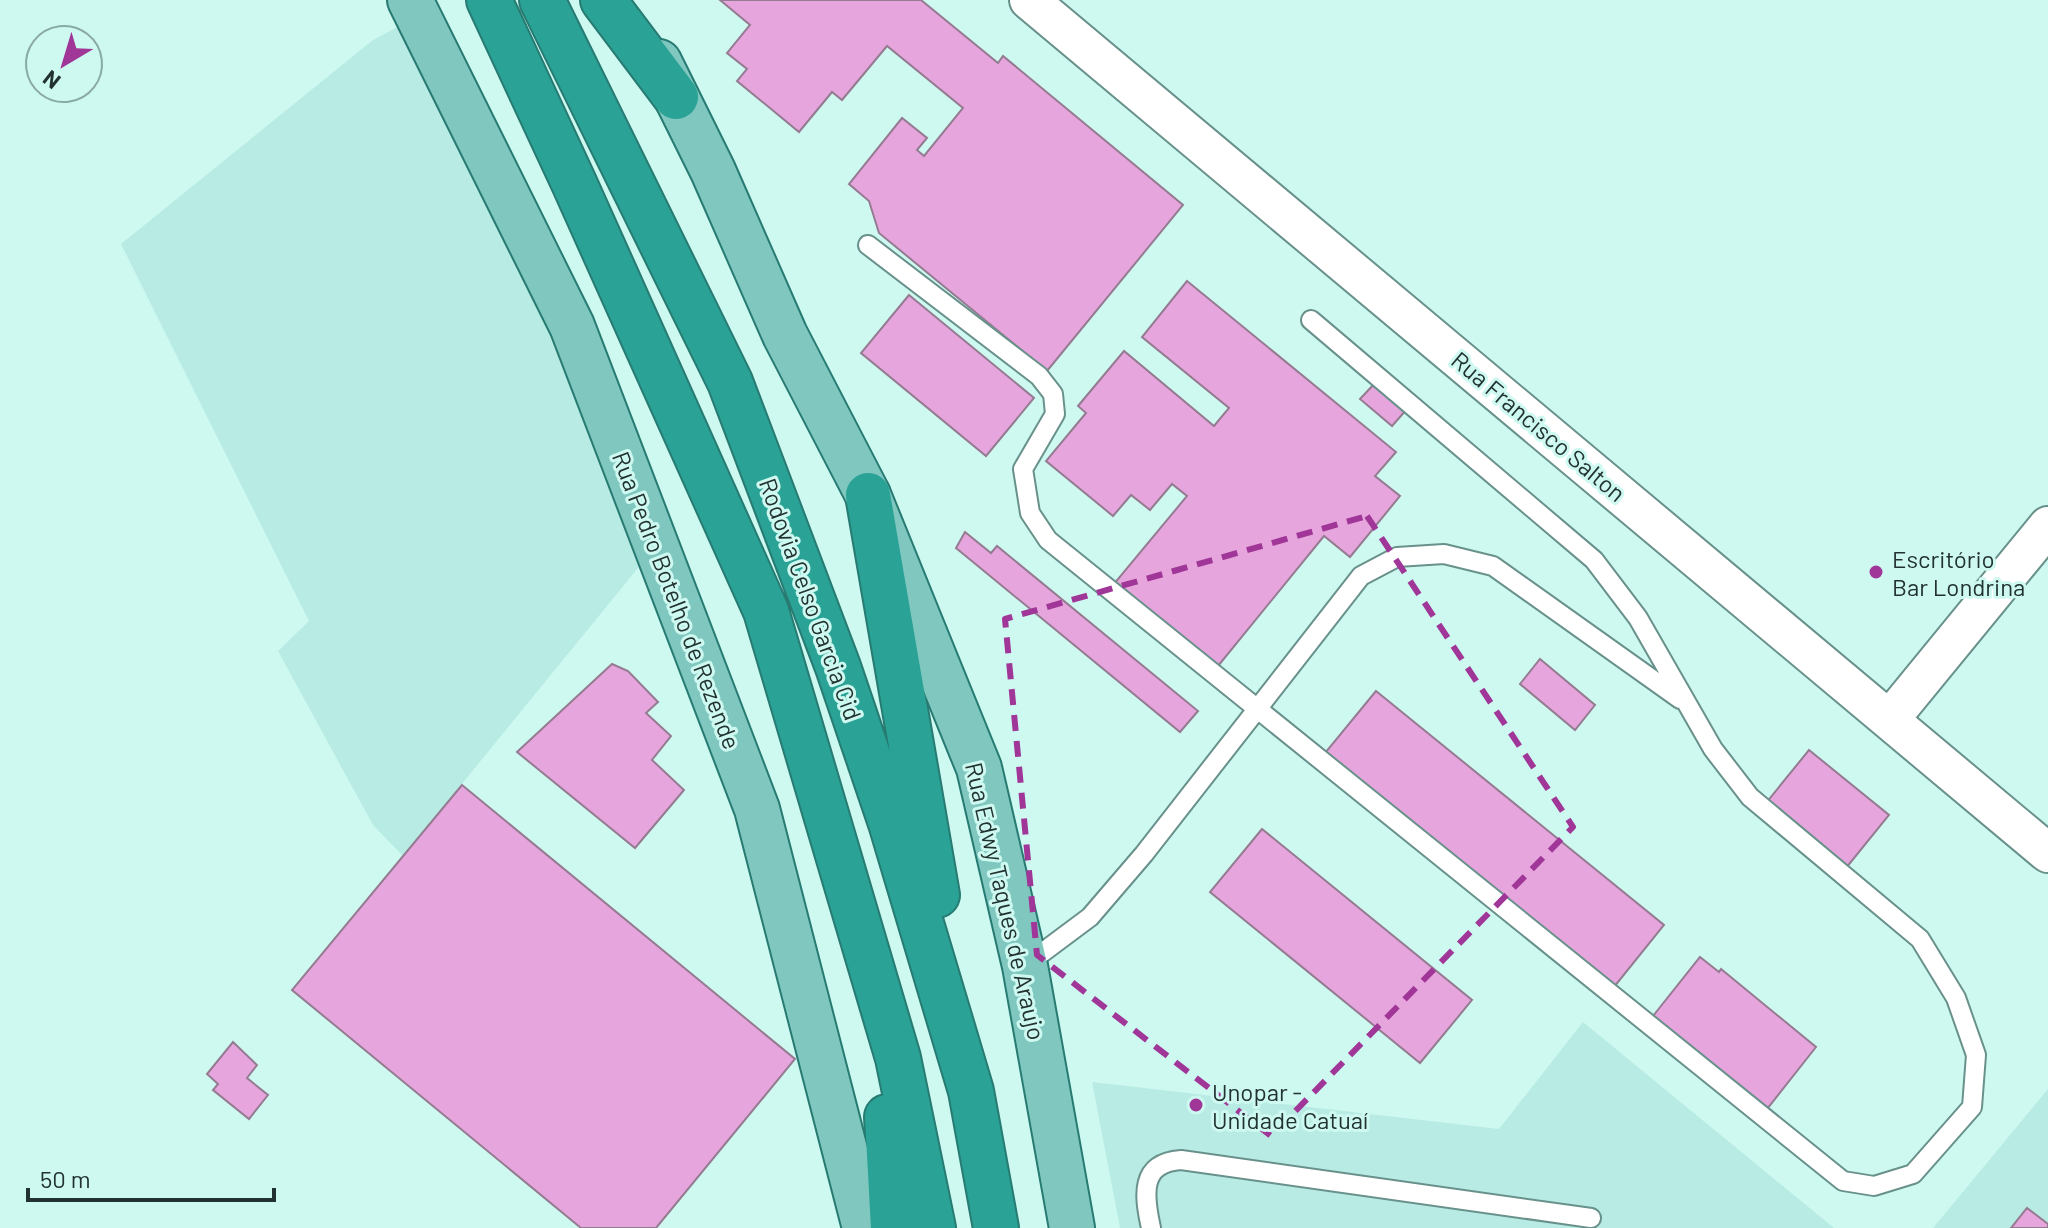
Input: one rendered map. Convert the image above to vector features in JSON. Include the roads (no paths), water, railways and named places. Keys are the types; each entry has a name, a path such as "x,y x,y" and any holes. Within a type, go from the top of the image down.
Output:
{"highway":[{"name":"Rodovia Celso Garcia Cid","path":"489,0 766,611 898,1058 933,1228"},
{"name":"Rodovia Celso Garcia Cid","path":"542,0 730,382 838,667 882,795 971,1091 996,1228"},
{"path":"603,0 676,97"},
{"path":"868,495 971,1091"},
{"path":"881,1006 893,1228"}],"main road":[{"name":"Rua Pedro Botelho de Rezende","path":"410,0 572,326 757,809 865,1228"},
{"name":"Rua Edwy Taques de Araujo","path":"630,0 713,171 785,335 868,495 979,768 1025,966 1072,1228"}],"street":[{"name":"Rua Francisco Salton","path":"1029,0 2048,853"},
{"path":"1890,719 2048,526"}],"lane":[{"path":"868,245 1039,376 1053,394 1055,414 1023,469 1030,513 1048,540 1843,1181 1874,1186 1913,1174 1972,1107 1976,1055 1956,998 1920,939 1750,797 1713,749 1638,618 1594,560 1311,320"},
{"path":"1025,966 1090,917 1144,854 1361,576 1397,557 1444,554 1493,566 1684,702"},
{"path":"1151,1228 1146,1204 1149,1180 1156,1167 1165,1161 1181,1160 1591,1218"}],"place":[{"name":"Escritório Bar Londrina","path":"1876,572"},
{"name":"Unopar - Unidade Catuaí","path":"1196,1105"}]}
